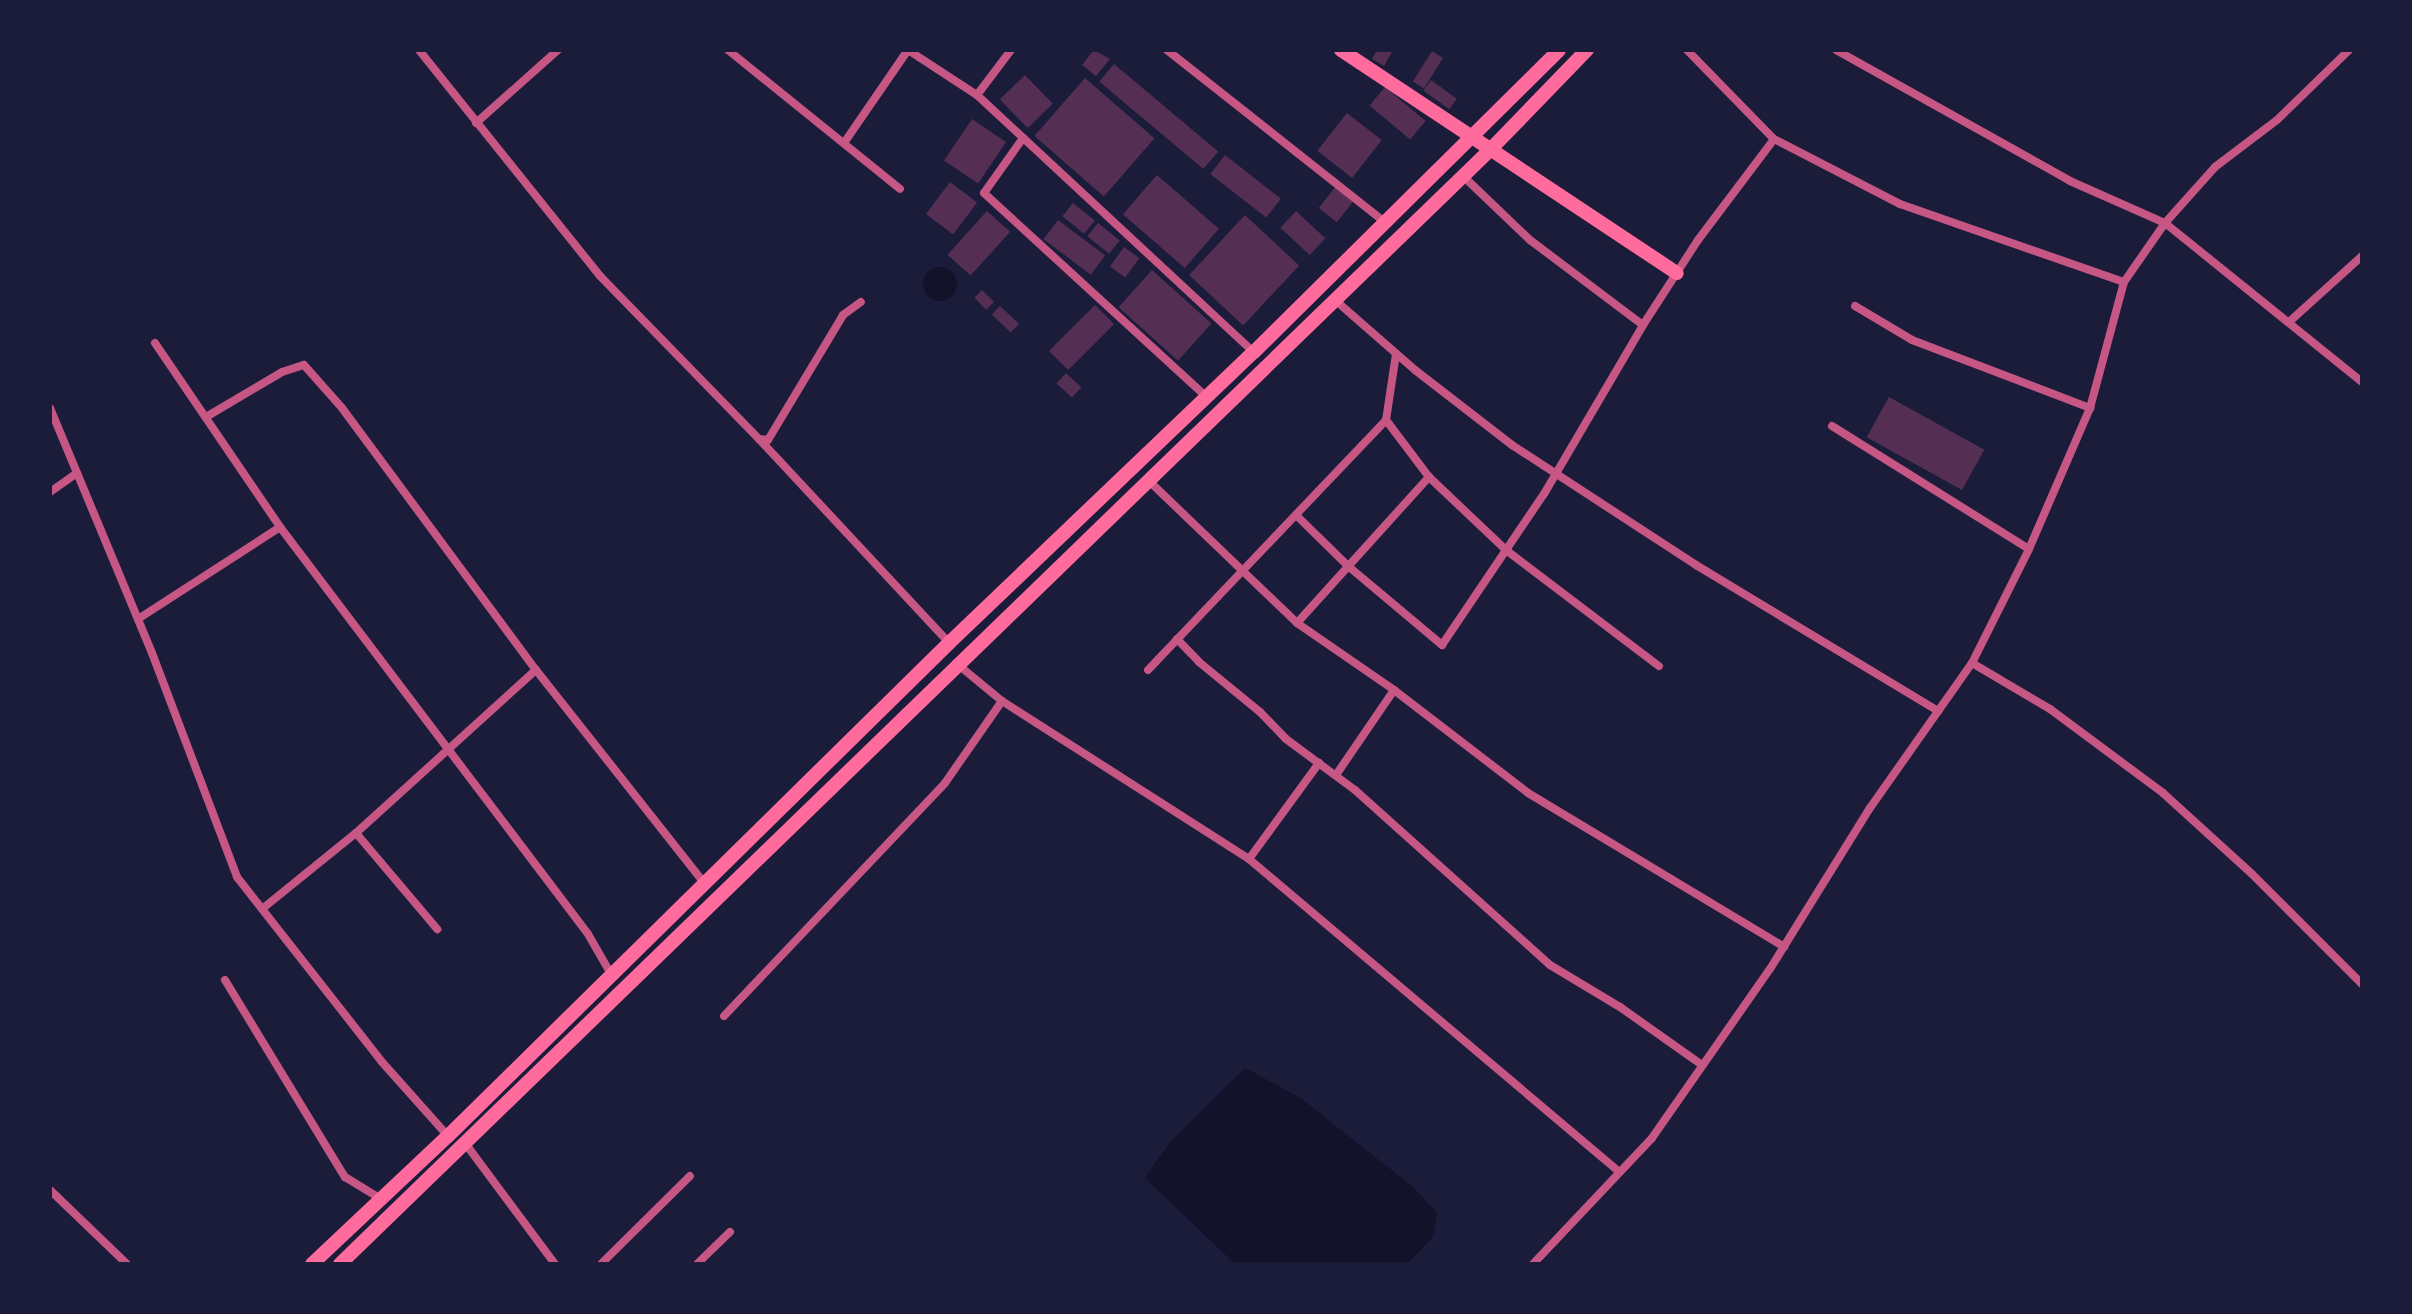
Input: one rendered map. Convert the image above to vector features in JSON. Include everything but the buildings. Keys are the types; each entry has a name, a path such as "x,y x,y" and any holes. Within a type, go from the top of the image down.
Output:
{"main road":[{"path":"1341,50 1677,273"},
{"path":"312,1264 448,1136 949,643 1425,186 1559,50"},
{"path":"340,1264 956,663 1149,481 1489,151 1587,50"},
{"path":"1425,186 1438,200"}],"street":[{"path":"419,50 600,276 759,439 949,643"},
{"path":"476,123 558,50"},
{"path":"728,50 900,189"},
{"path":"844,143 908,50 977,95 1254,352"},
{"path":"977,95 1011,50"},
{"path":"1167,50 1385,222"},
{"path":"1687,50 1774,139 1900,204 2124,282"},
{"path":"1836,50 2070,181 2165,223 2362,382"},
{"path":"1533,1264 1652,1138 1784,947 1870,808 1972,663 2029,549 2090,408 2124,282 2165,223 2215,167 2277,120 2349,50"},
{"path":"1023,138 984,193 1207,397"},
{"path":"1296,515 1348,566 1442,645 1556,473 1677,273 1774,139"},
{"path":"1463,176 1530,240 1643,325"},
{"path":"2289,322 2362,256"},
{"path":"1335,300 1396,354 1512,445 1696,565 1938,711"},
{"path":"759,439 768,440 843,315 861,302"},
{"path":"1855,306 1912,340 2090,408"},
{"path":"155,343 280,527 588,934 611,974"},
{"path":"1148,670 1386,420 1396,354"},
{"path":"206,417 282,372 304,365 342,408 536,670 704,883"},
{"path":"50,408 138,619 237,877 382,1062 448,1136"},
{"path":"1386,420 1429,477 1506,550 1659,666"},
{"path":"1832,426 2029,549"},
{"path":"50,492 77,473"},
{"path":"1297,623 1429,477"},
{"path":"1149,481 1297,623 1394,690 1528,793 1784,947"},
{"path":"138,619 280,527"},
{"path":"1177,639 1286,739 1336,775 1550,965 1620,1007 1702,1065"},
{"path":"956,663 1002,701 1249,859 1620,1172"},
{"path":"1972,663 2050,709 2163,793 2252,874 2362,984"},
{"path":"262,909 356,833 536,670"},
{"path":"1336,775 1394,690"},
{"path":"724,1016 945,783 1002,701"},
{"path":"1249,859 1319,763"},
{"path":"356,833 437,929"},
{"path":"225,980 345,1177 381,1199"},
{"path":"465,1143 555,1264"},
{"path":"601,1264 690,1176"},
{"path":"50,1190 127,1264"},
{"path":"697,1264 730,1232"}],"shaded area":[{"path":"940,267 952,272 957,284 952,296 940,301 928,296 923,284 928,272"},
{"path":"1245,1068 1299,1097 1413,1187 1437,1213 1433,1237 1407,1264 1235,1264 1145,1178 1170,1142"}]}
